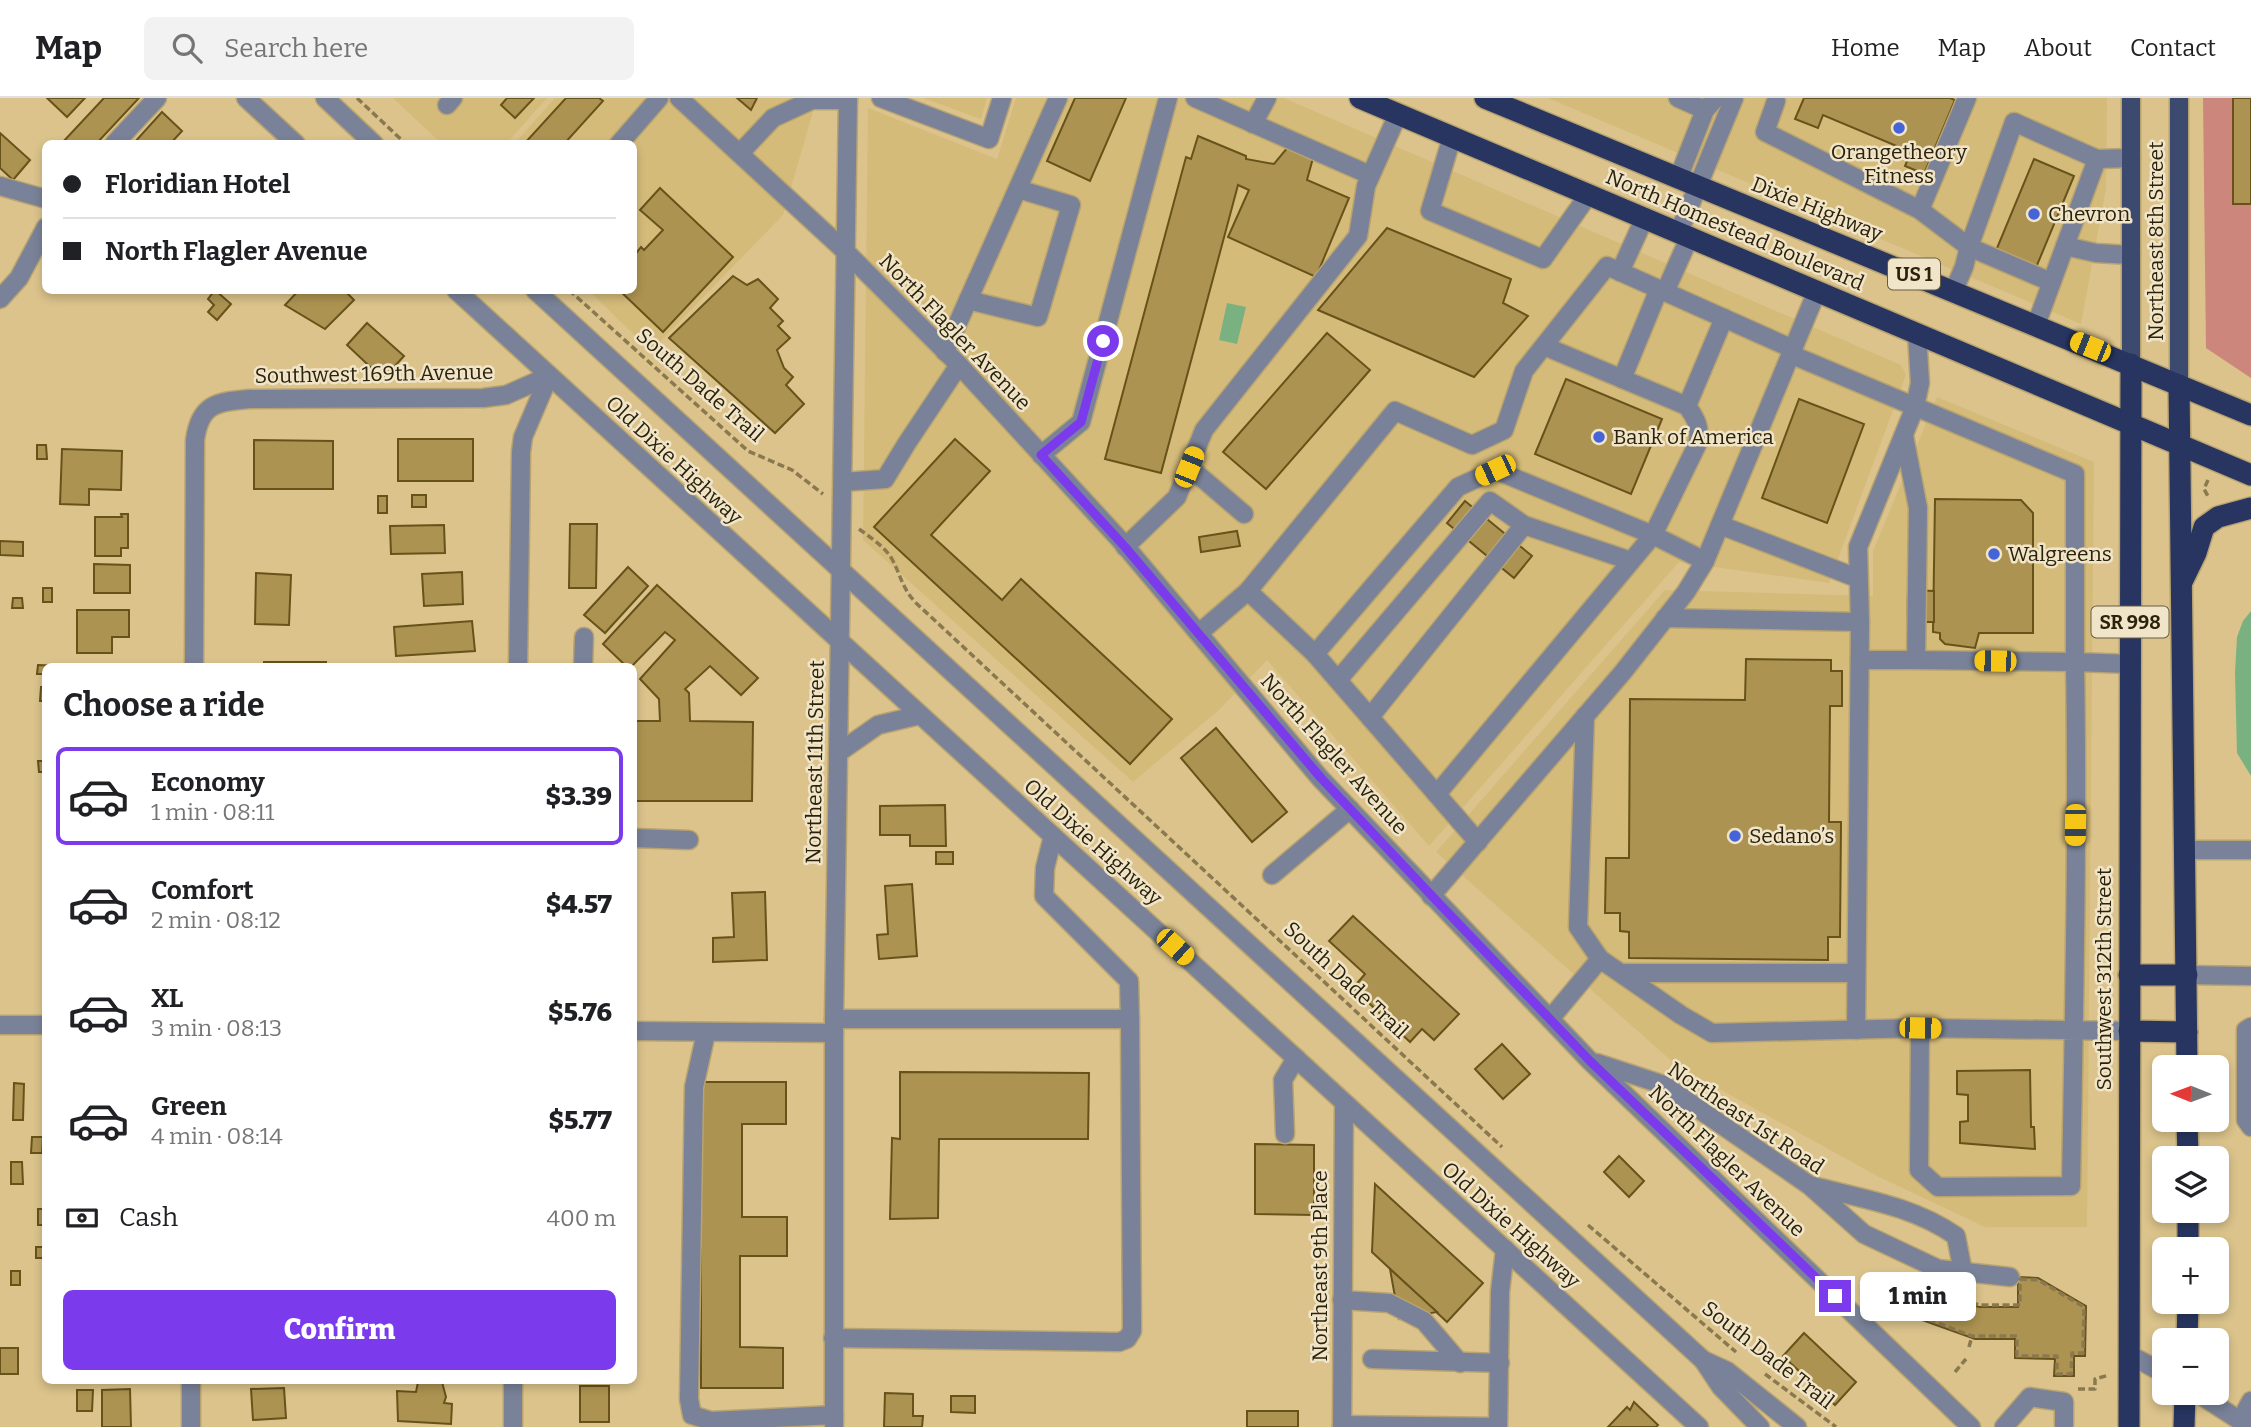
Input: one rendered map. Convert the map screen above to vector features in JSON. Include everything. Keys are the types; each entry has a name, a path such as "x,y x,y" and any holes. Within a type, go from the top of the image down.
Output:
{"highway":[{"name":"North Homestead Boulevard","path":"1360,98 2130,424"},
{"name":"Dixie Highway","path":"1485,98 2131,364"},
{"name":"US 1","path":"2131,364 2251,415"},
{"name":"Southwest 312th Street","path":"2129,1427 2131,364"},
{"name":"SR 998","path":"2179,385 2187,1055"},
{"name":"US 1","path":"2130,424 2251,475"},
{"path":"2181,583 2196,554 2204,527 2218,517 2251,508"},
{"path":"2129,975 2187,975"},
{"path":"2129,1031 2187,1032"},
{"path":"2184,1427 2185,1405"}],"main road":[{"name":"Northeast 8th Street","path":"2131,98 2131,364"},
{"name":"Northeast 8th Street","path":"2179,98 2179,385"}],"street":[{"path":"118,140 157,98"},
{"path":"246,98 292,140"},
{"path":"325,98 370,140"},
{"path":"622,140 659,98"},
{"name":"North Flagler Avenue","path":"679,98 845,251 960,365 1125,547 1321,778 1590,1061 1971,1427"},
{"path":"881,98 989,139 1002,98"},
{"path":"946,352 1058,98"},
{"path":"1041,455 1081,422 1168,98"},
{"path":"1195,98 1370,176"},
{"path":"1253,124 1267,98"},
{"path":"1622,379 1662,291 1684,234 1688,183 1711,104 1678,98"},
{"path":"1688,183 1734,98"},
{"path":"1920,210 1967,98"},
{"path":"740,153 773,118 812,100 848,99"},
{"name":"Northeast 11th Street","path":"834,1421 834,1026 848,99"},
{"path":"1774,99 1765,132 1920,210 1969,247 2051,282"},
{"path":"1125,547 1177,497 1204,430 1358,236 1366,186 1398,114"},
{"path":"1954,290 2014,122 2097,159 2131,158"},
{"path":"1452,137 1430,211 1543,260 1589,194"},
{"path":"2036,324 2097,159"},
{"path":"0,186 41,198"},
{"path":"968,300 1038,317 1071,205 1018,189"},
{"path":"1199,634 1248,591 1395,411 1472,445 1504,430 1524,371 1613,269 1646,217"},
{"path":"0,299 19,278 42,235"},
{"path":"2065,246 2096,253 2131,255"},
{"path":"1613,269 1916,407 2075,474 2074,1030 2071,1186 1938,1187 1919,1170 1920,1028"},
{"path":"1432,896 1686,592 1705,561 1816,291"},
{"name":"Old Dixie Highway","path":"460,294 1699,1427"},
{"path":"539,294 1703,1360 1721,1387 1760,1427"},
{"path":"1687,406 1724,318"},
{"path":"1856,1030 1860,660 1858,547 1916,407 1920,383 1917,334"},
{"path":"1437,794 1653,535 1697,445 1698,421 1687,406 1544,346"},
{"path":"843,482 885,479 906,443 960,365"},
{"path":"518,663 521,452 523,436 549,376"},
{"name":"Southwest 169th Avenue","path":"194,663 195,440 200,416 212,407 230,400 249,398 483,398 506,395 549,376"},
{"path":"1904,436 1918,508 1916,660"},
{"path":"1189,467 1244,514"},
{"path":"1315,654 1458,487 1495,470 1653,535 1705,561"},
{"path":"1338,680 1490,501 1524,525 1631,561"},
{"path":"1370,717 1524,525"},
{"path":"1720,525 1857,578"},
{"path":"1248,591 1315,654 1478,842"},
{"path":"1665,618 1860,622"},
{"path":"583,663 584,637"},
{"path":"1860,660 2130,664"},
{"path":"838,753 878,725 920,715"},
{"path":"1584,716 1578,927 1600,959 1712,1033 1920,1028 2129,1031"},
{"path":"1272,875 1350,809"},
{"path":"833,1338 1119,1342 1127,1339 1132,1331 1129,981 1044,896 1045,868 1053,836"},
{"path":"637,838 689,840"},
{"path":"2184,850 2251,849"},
{"path":"1550,1019 1600,959"},
{"path":"1620,973 1856,973"},
{"path":"2187,975 2251,976"},
{"path":"637,1031 706,1033 834,1026 1130,1019"},
{"path":"0,1025 42,1025"},
{"path":"2251,1027 2246,1030 2246,1120 2251,1127"},
{"path":"706,1033 694,1087 690,1398 692,1415 711,1421 834,1421"},
{"path":"1285,1134 1283,1080 1296,1058"},
{"name":"Northeast 1st Road","path":"1590,1061 1664,1085 1809,1185 1864,1234 1938,1269 2010,1277"},
{"name":"Northeast 9th Place","path":"1342,1426 1343,1104"},
{"path":"1809,1185 1911,1211 1941,1226 1956,1236 1963,1272"},
{"path":"1342,1426 1498,1427 1500,1292 1504,1248"},
{"path":"1342,1300 1389,1303 1424,1321 1460,1363"},
{"path":"2130,1355 2152,1367"},
{"path":"1372,1359 1500,1363"},
{"path":"1703,1360 1727,1371 1797,1427"},
{"path":"191,1384 191,1427"},
{"path":"513,1384 513,1427"},
{"path":"2004,1427 2030,1397 2064,1402 2064,1427"},
{"path":"2215,1405 2245,1424 2251,1401"}],"path":[{"path":"357,98 402,140"},
{"name":"South Dade Trail","path":"573,294 748,452 792,470 818,489"},
{"path":"2208,480 2204,489 2209,498"},
{"name":"South Dade Trail","path":"861,530 886,551 903,586 916,603 1508,1152"},
{"name":"South Dade Trail","path":"1578,1216 1697,1321 1740,1355"},
{"path":"2020,1279 2038,1280 2084,1307 2083,1353 2072,1353 2071,1374 2060,1374 2057,1374 2057,1356 2017,1356 2017,1336 1972,1336 1922,1317 1930,1293 1935,1290 1979,1305 2020,1305 2020,1279"},
{"path":"1969,1347 1972,1336"},
{"path":"1955,1371 1966,1359"},
{"name":"South Dade Trail","path":"1759,1369 1836,1427"},
{"path":"2072,1389 2095,1388 2095,1379 2114,1373"},
{"path":"2060,1374 2060,1381"}],"shaded area":[{"path":"393,98 547,98 510,140 438,140"},
{"path":"555,98 817,98 783,215 651,351 592,294 637,294 637,140 518,140"},
{"path":"923,98 987,98 981,119"},
{"path":"1016,98 1284,98 1901,365 1906,375 1829,583 1679,562 1429,846 1267,660 1220,709 1133,782 863,540 868,108 997,159"},
{"path":"1548,98 2107,98 2106,189 2081,324"},
{"path":"2203,98 2251,98 2251,378 2206,348"},
{"path":"1227,303 1246,307 1237,344 1219,340"},
{"path":"1937,397 2094,462 2087,1227 1985,1227 1879,1177 1676,1065 1436,852 1665,590 1873,596 1873,551"},
{"path":"2251,611 2251,776 2237,753 2235,673 2237,637 2243,621"}],"building":[{"path":"47,98 85,98 67,117"},
{"path":"104,98 139,98 100,140 65,140"},
{"path":"507,98 534,98 515,118 501,105"},
{"path":"566,98 599,98 603,101 568,140 528,140"},
{"path":"737,98 757,98 751,110"},
{"path":"1075,98 1126,98 1090,181 1047,161"},
{"path":"1804,98 1955,100 1924,174 1905,166 1911,152 1823,115 1818,128 1795,119"},
{"path":"2233,98 2251,98 2251,204 2233,204"},
{"path":"162,112 182,131 174,140 137,140"},
{"path":"0,133 30,160 13,180 0,168"},
{"path":"1198,136 1246,156 1246,159 1274,164 1288,147 1313,158 1307,180 1349,198 1316,277 1228,237 1249,190 1238,185 1161,473 1105,459 1186,157 1191,159"},
{"name":"Chevron","path":"2034,159 2074,176 2035,270 1995,253"},
{"path":"660,188 733,257 663,332 623,294 637,294 637,252 641,247 644,250 663,230 640,210"},
{"path":"1387,228 1511,279 1503,303 1528,316 1474,377 1318,310"},
{"path":"733,276 747,285 758,279 778,299 770,308 783,321 778,326 790,338 777,350 784,368 793,377 786,385 804,404 775,433 669,338"},
{"path":"212,294 220,294 231,304 217,320 208,312 214,305 208,299"},
{"path":"295,294 348,294 354,300 325,329 285,305"},
{"path":"367,323 404,356 383,379 347,345"},
{"path":"1327,333 1370,370 1266,489 1223,452"},
{"name":"Bank of America","path":"1566,379 1662,419 1631,494 1535,454"},
{"path":"1799,399 1864,424 1827,523 1762,498"},
{"path":"398,439 473,439 473,481 398,481"},
{"path":"955,439 990,471 931,535 1002,600 1021,579 1172,719 1130,764 874,527"},
{"path":"254,440 333,441 333,489 254,489"},
{"path":"37,445 46,445 47,459 37,459"},
{"path":"62,449 122,451 121,490 89,489 89,505 60,504"},
{"path":"412,495 426,495 426,507 412,507"},
{"path":"378,496 387,496 387,513 378,513"},
{"path":"1935,499 2021,500 2033,513 2033,633 1979,633 1975,648 1945,644 1940,639 1940,633 1933,632"},
{"path":"1465,501 1532,556 1514,578 1447,523"},
{"path":"121,514 128,514 128,548 121,548 121,556 95,556 95,517 122,517"},
{"path":"570,524 597,524 596,588 569,588"},
{"path":"444,525 445,553 391,554 390,526"},
{"path":"1237,531 1240,546 1201,552 1199,537"},
{"path":"0,541 23,542 23,556 0,555"},
{"path":"94,564 130,565 130,593 94,593"},
{"path":"628,567 648,586 605,633 584,615"},
{"path":"462,572 463,604 424,606 422,574"},
{"path":"256,573 291,575 289,625 255,624"},
{"path":"657,585 758,678 741,695 710,666 685,689 689,693 690,721 753,722 752,801 637,801 637,721 660,721 659,699 640,679 675,640 665,632 635,663 623,663 603,644"},
{"path":"43,588 52,588 52,602 43,602"},
{"path":"1908,590 1934,591 1934,622 1907,622"},
{"path":"13,598 22,598 23,608 12,608"},
{"path":"77,610 129,610 129,637 112,637 112,653 77,653"},
{"path":"472,621 475,651 396,656 394,627"},
{"path":"1746,659 1831,660 1831,671 1842,671 1842,706 1830,706 1829,822 1841,822 1840,937 1828,937 1828,960 1629,958 1629,932 1620,931 1620,913 1605,913 1606,858 1629,858 1630,699 1745,700"},
{"path":"264,662 326,662 326,663"},
{"path":"38,665 42,665 42,674 37,674"},
{"path":"1216,728 1287,812 1252,842 1181,758"},
{"path":"38,761 42,761 42,772 39,772"},
{"path":"945,805 946,846 910,846 910,835 880,835 880,806"},
{"path":"936,852 953,852 953,864 936,864"},
{"path":"912,884 917,956 879,959 877,935 888,934 885,886"},
{"path":"765,892 767,960 713,962 713,938 734,937 732,893"},
{"path":"1353,916 1459,1014 1434,1040 1422,1029 1410,1042 1353,988 1365,974 1329,941"},
{"path":"1502,1044 1530,1074 1503,1099 1475,1069"},
{"path":"2030,1070 2031,1127 2034,1127 2035,1149 1960,1143 1960,1122 1968,1121 1968,1095 1957,1094 1957,1071"},
{"path":"900,1072 1089,1073 1088,1139 939,1139 938,1218 890,1219 892,1138 900,1139"},
{"path":"701,1082 786,1082 786,1124 742,1124 742,1217 787,1217 787,1256 740,1256 740,1347 783,1348 783,1388 701,1388"},
{"path":"14,1083 24,1084 23,1120 13,1120"},
{"path":"32,1137 42,1137 42,1153 31,1153"},
{"path":"1255,1144 1314,1145 1314,1215 1255,1214"},
{"path":"1619,1156 1644,1181 1629,1197 1604,1172"},
{"path":"11,1162 22,1162 23,1184 11,1184"},
{"path":"1375,1184 1483,1283 1447,1322 1372,1252"},
{"path":"38,1209 42,1209 42,1225 38,1225"},
{"path":"36,1247 42,1247 42,1258 36,1258"},
{"path":"1390,1269 1437,1312 1399,1319"},
{"path":"11,1271 20,1271 20,1285 11,1285"},
{"path":"2018,1277 2038,1278 2086,1306 2085,1356 2074,1356 2074,1376 2054,1376 2055,1359 2015,1358 2015,1339 1975,1339 1919,1319 1929,1290 1979,1307 2018,1307"},
{"path":"1804,1333 1856,1382 1835,1405 1783,1356"},
{"path":"0,1348 18,1348 18,1374 0,1374"},
{"path":"418,1384 443,1384 446,1397 444,1403 452,1404 451,1424 398,1421 397,1391 416,1392"},
{"path":"580,1386 609,1386 609,1422 580,1422"},
{"path":"284,1388 286,1418 253,1420 251,1389"},
{"path":"130,1389 131,1427 102,1427 102,1390"},
{"path":"77,1390 93,1390 92,1411 77,1411"},
{"path":"885,1393 913,1394 913,1416 923,1416 922,1427 884,1427"},
{"path":"951,1396 975,1396 975,1413 951,1412"},
{"path":"1634,1402 1658,1425 1656,1427 1608,1427 1627,1407 1630,1410"},
{"path":"1247,1411 1298,1411 1298,1427 1247,1427"}],"place":[{"name":"Orangetheory Fitness","path":"1899,128"},
{"name":"Chevron","path":"2034,214"},
{"name":"Bank of America","path":"1599,437"},
{"name":"Walgreens","path":"1994,554"},
{"name":"Sedano’s","path":"1735,836"}],"route":[{"path":"1103,341 1081,422 1041,455 1125,547 1321,778 1432,896 1590,1061 1835,1296"}]}
